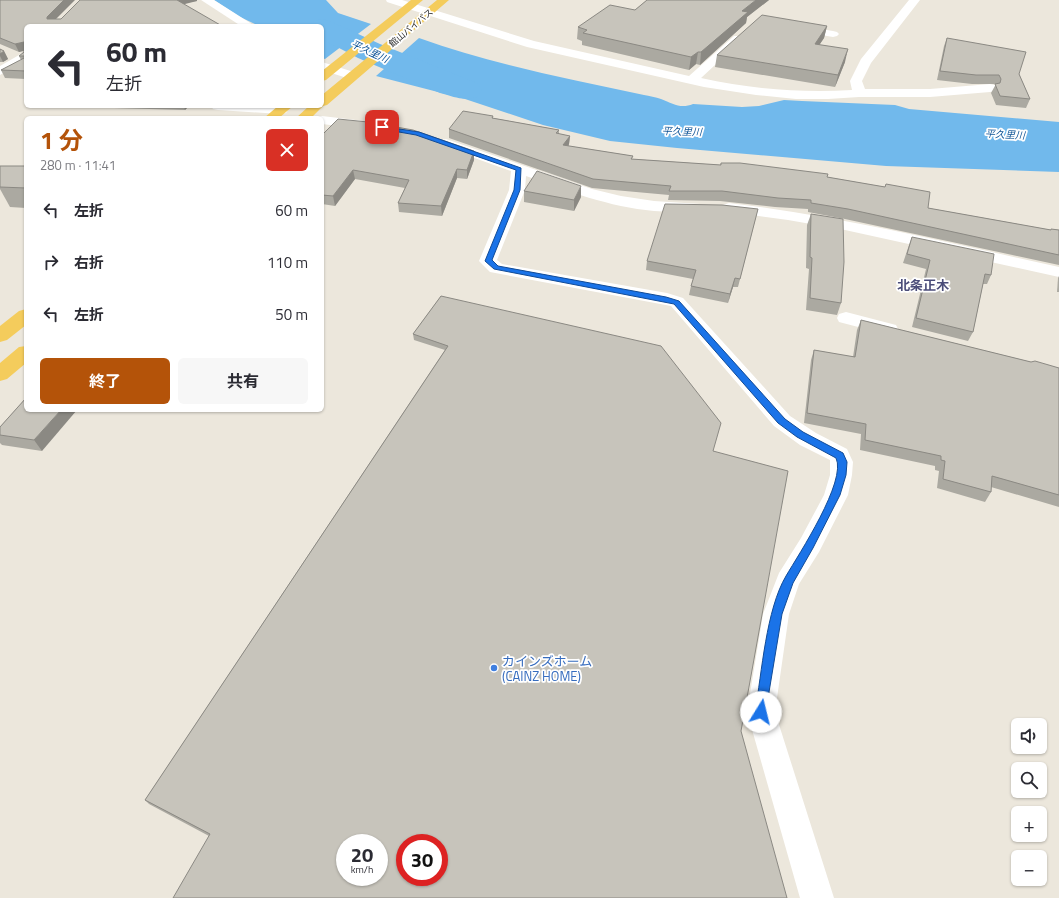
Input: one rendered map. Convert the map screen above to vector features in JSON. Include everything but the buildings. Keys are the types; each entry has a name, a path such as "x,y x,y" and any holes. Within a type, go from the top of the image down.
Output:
{"highway":[{"name":"館山バイパス","path":"324,100 444,0"},
{"name":"館山バイパス","path":"328,70 412,5"},
{"path":"306,116 315,108"},
{"path":"0,336 24,317"},
{"path":"0,374 24,354"}],"street":[{"path":"206,0 246,24"},
{"path":"391,0 412,5 428,14 531,44 692,80 756,91 796,95 930,93 990,88"},
{"path":"859,94 856,81 866,62 915,0"},
{"path":"787,26 833,34"},
{"path":"692,80 748,29"},
{"path":"6,52 23,58"},
{"path":"0,71 23,58"},
{"path":"328,70 354,75"},
{"path":"242,108 279,111"},
{"path":"324,120 378,126"},
{"path":"431,138 586,192 621,201 654,206 709,207 788,215 845,225 1059,272"},
{"path":"519,169 517,190 488,261 496,268 676,302 782,421 808,439 833,450 839,455 842,462 841,475 836,495 810,545 788,582 776,614 761,712 817,898"},
{"path":"846,318 906,333"}],"water":[{"path":"214,0 326,0 338,13 371,24 325,59 324,24 255,24 240,17"},
{"path":"419,38 474,56 559,77 655,97 681,106 693,104 742,107 759,106 784,100 895,105 909,109 1059,122 1059,172 886,166 610,141 543,125 465,99 376,76"}],"waterway":[{"name":"平久里川","path":"324,29 369,51 465,90"}],"place":[{"name":"カインズホーム (CAINZ HOME)","path":"494,668"}],"district":[{"name":"北条正木","path":"923,285"}],"route":[{"path":"382,127 417,133 519,169 517,190 488,261 496,268 676,302 724,358 782,421 800,435 833,450 839,455 842,462 841,475 836,495 810,545 788,582 776,614 761,712"}]}
